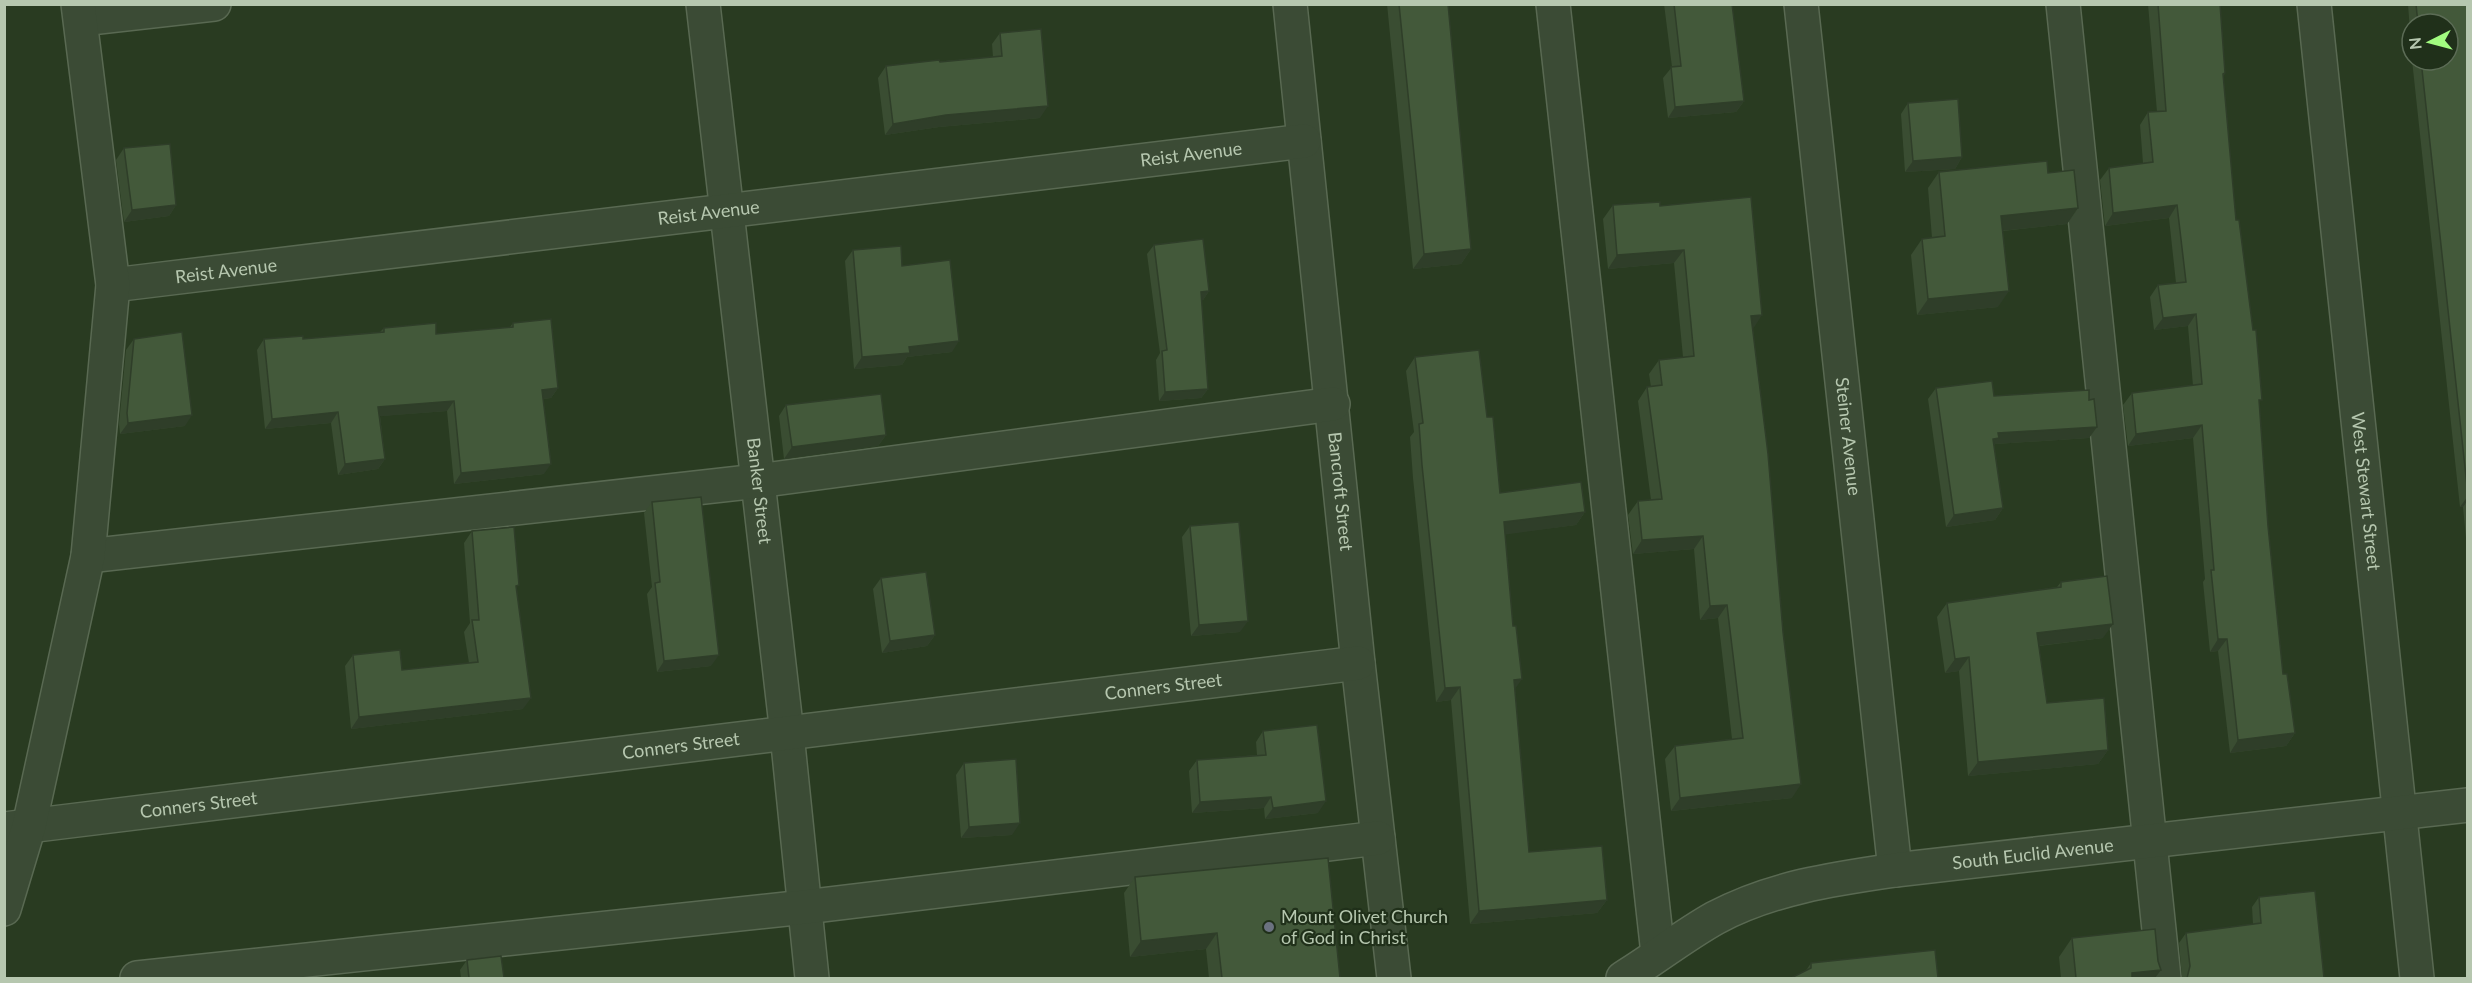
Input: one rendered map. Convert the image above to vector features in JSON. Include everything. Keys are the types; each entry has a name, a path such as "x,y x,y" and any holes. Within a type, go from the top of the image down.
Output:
{"street":[{"path":"4,909 17,827 88,556 113,285 80,11 214,4"},
{"name":"Banker Street","path":"703,4 787,734 812,978"},
{"name":"Bancroft Street","path":"1290,4 1394,978"},
{"path":"1553,4 1658,954"},
{"name":"Steiner Avenue","path":"1801,4 1895,870"},
{"path":"2063,4 2164,978"},
{"name":"West Stewart Street","path":"2314,4 2417,978"},
{"name":"Reist Avenue","path":"113,285 1304,141"},
{"path":"88,556 758,481 1333,404"},
{"name":"Conners Street","path":"17,827 1359,663"},
{"name":"South Euclid Avenue","path":"1623,978 1715,918 1749,902 1820,881 1895,870 2468,805"},
{"path":"137,978 805,907 1378,838"}],"building":[{"path":"1399,4 1448,4 1471,249 1424,254"},
{"path":"1674,4 1732,4 1744,101 1675,107 1671,67 1681,66"},
{"path":"2158,4 2220,4 2225,73 2223,74 2236,220 2239,220 2253,330 2256,330 2268,526 2283,674 2287,674 2295,733 2238,740 2227,639 2218,639 2211,570 2214,570 2202,425 2136,434 2132,393 2202,384 2196,314 2163,318 2158,285 2186,282 2177,205 2113,213 2109,168 2153,162 2148,112 2166,111"},
{"path":"2416,4 2468,4 2468,495 2422,72 2460,72 2460,12 2417,12"},
{"path":"1041,29 1048,106 946,115 893,124 886,66 1002,56 1000,33"},
{"path":"1958,99 1962,157 1913,161 1908,103"},
{"path":"170,144 176,205 132,210 124,148"},
{"path":"2047,161 2048,173 2074,170 2078,208 2001,216 2009,291 1928,299 1922,239 1945,236 1939,172"},
{"path":"1751,197 1762,315 1751,316 1768,454 1783,632 1801,784 1680,798 1675,746 1743,738 1727,605 1710,606 1703,536 1642,540 1638,501 1662,499 1647,387 1662,385 1659,360 1694,356 1684,250 1617,255 1613,205 1660,202 1660,206"},
{"path":"1203,239 1209,291 1201,292 1208,389 1165,392 1162,351 1167,350 1154,245"},
{"path":"901,246 902,266 950,260 959,341 909,347 910,353 862,357 853,250"},
{"path":"551,319 558,388 542,390 551,464 461,473 454,401 378,407 385,459 345,464 338,412 272,419 264,339 303,336 303,339 384,332 384,328 436,323 436,334 513,327 513,323"},
{"path":"182,332 192,415 128,423 134,339"},
{"path":"1479,350 1487,417 1493,417 1500,493 1581,482 1585,512 1504,522 1513,626 1516,626 1522,679 1514,680 1529,852 1602,846 1607,900 1479,911 1460,687 1445,688 1422,465 1419,424 1423,423 1415,357"},
{"path":"1992,381 1994,396 2089,390 2089,400 2094,399 2097,427 1998,433 1999,438 1993,439 2003,508 1954,515 1936,388"},
{"path":"881,394 886,435 792,447 786,405"},
{"path":"701,497 719,655 664,661 655,583 660,582 652,502"},
{"path":"1239,522 1248,621 1199,625 1190,526"},
{"path":"514,527 519,585 516,586 531,698 359,717 353,655 400,650 402,670 478,662 472,620 479,620 472,531"},
{"path":"926,572 935,635 890,641 881,578"},
{"path":"2107,576 2113,624 2037,633 2047,703 2104,698 2108,750 1978,762 1969,657 1955,659 1947,603 2061,587 2061,582"},
{"path":"1317,725 1326,801 1273,808 1271,797 1200,802 1197,760 1266,755 1263,731"},
{"path":"1016,759 1020,823 969,827 964,763"},
{"path":"1328,858 1340,978 1222,978 1217,933 1141,941 1135,877"},
{"path":"2315,891 2324,978 2187,978 2190,966 2186,933 2261,923 2259,897"},
{"path":"2155,929 2161,970 2132,973 2132,978 2076,978 2072,938"},
{"path":"1935,950 1938,978 1791,978 1811,968 1811,963"},
{"path":"501,956 504,978 469,978 467,960"}],"place":[{"name":"Mount Olivet Church of God in Christ","path":"1269,927"}]}
